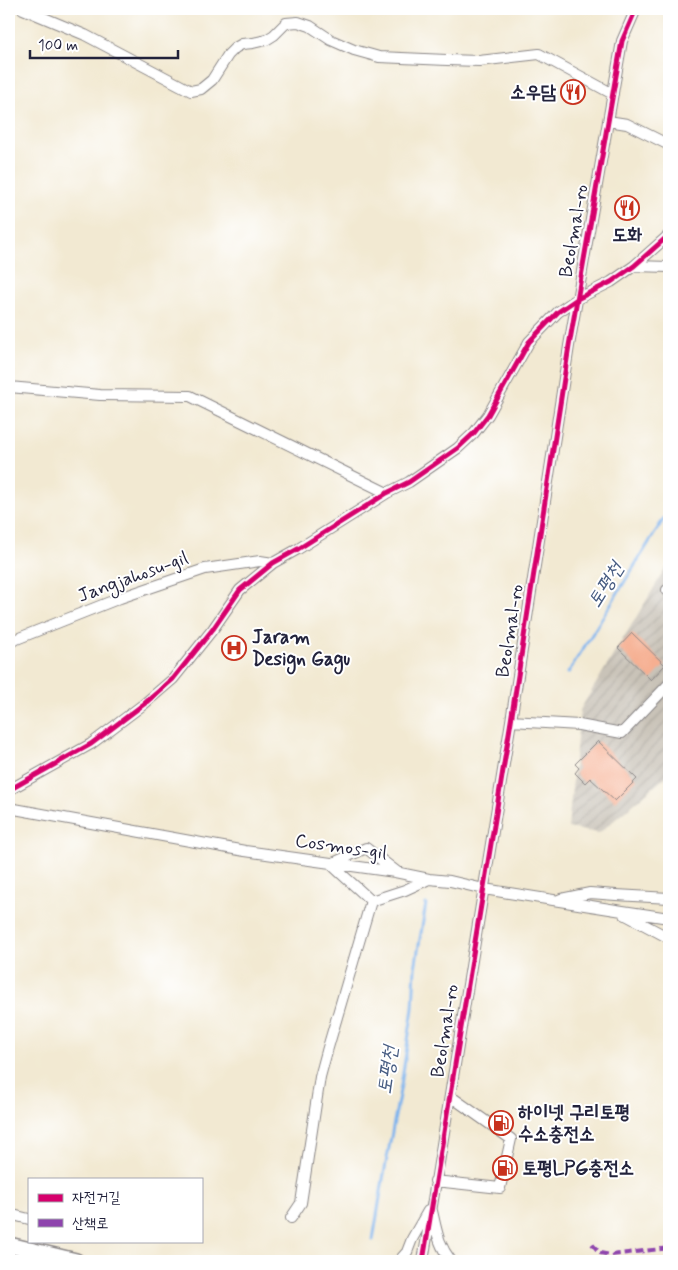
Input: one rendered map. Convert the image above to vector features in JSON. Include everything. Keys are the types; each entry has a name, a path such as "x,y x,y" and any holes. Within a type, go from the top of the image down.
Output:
{"highway":[{"path":"9,1245 76,1261"}],"street":[{"name":"Beolmal-ro","path":"422,1261 511,721 568,346 622,41 636,9"},
{"path":"30,10 85,35 191,91 201,89 212,80 228,55 235,48 242,44 266,40 286,23 298,22 310,26 331,40 354,50 379,56 479,61 539,54 613,94"},
{"path":"608,121 627,124 669,145"},
{"path":"9,790 91,744 144,704 173,679 213,629 240,590 273,563 387,493 409,482 458,448 474,433 488,415 529,342 558,312 611,282 634,266 669,235"},
{"path":"634,266 669,267"},
{"path":"9,387 100,395 190,396 387,493"},
{"name":"Jangjahosu-gil","path":"9,642 120,598 205,569 260,562 273,563"},
{"path":"511,721 579,726 622,733 669,684"},
{"name":"Cosmos-gil","path":"9,808 245,851 428,879 450,880 484,889 669,918"},
{"path":"371,901 331,864 366,848 398,873"},
{"path":"371,901 405,890 428,879"},
{"path":"555,900 590,893 669,898"},
{"path":"291,1218 301,1203 320,1077 326,1051 371,901"},
{"path":"616,910 669,938"},
{"path":"435,1181 500,1188 511,1140 450,1096"},
{"path":"399,1261 407,1252 431,1205"},
{"path":"431,1205 439,1242 451,1261"},
{"path":"9,1214 28,1219"}],"shaded area":[{"path":"669,563 669,774 599,833 568,828 580,710"}],"building":[{"path":"632,633 665,665 651,680 618,648"},
{"path":"598,741 637,779 615,801 590,778 585,783 575,773 579,768 575,764"}],"waterway":[{"name":"토평천","path":"568,673 669,512"},
{"name":"토평천","path":"373,1240 401,1085 413,1008 415,968 426,904"}],"marked path":[{"path":"592,1244 600,1253 611,1255 669,1248"}],"cycle path":[{"path":"423,1261 511,721 569,346 622,41 636,9"},
{"path":"9,790 91,744 144,704 173,679 213,629 240,590 273,563 387,493 409,482 458,448 474,433 488,415 529,342 558,312 577,299 611,282 634,266 669,235"}],"place":[{"name":"소우담","path":"573,92"},
{"name":"도화","path":"627,208"},
{"name":"Jaram Design Gagu","path":"234,648"},
{"name":"하이넷 구리토평 수소충전소","path":"501,1123"},
{"name":"토평LPG충전소","path":"505,1168"}]}
